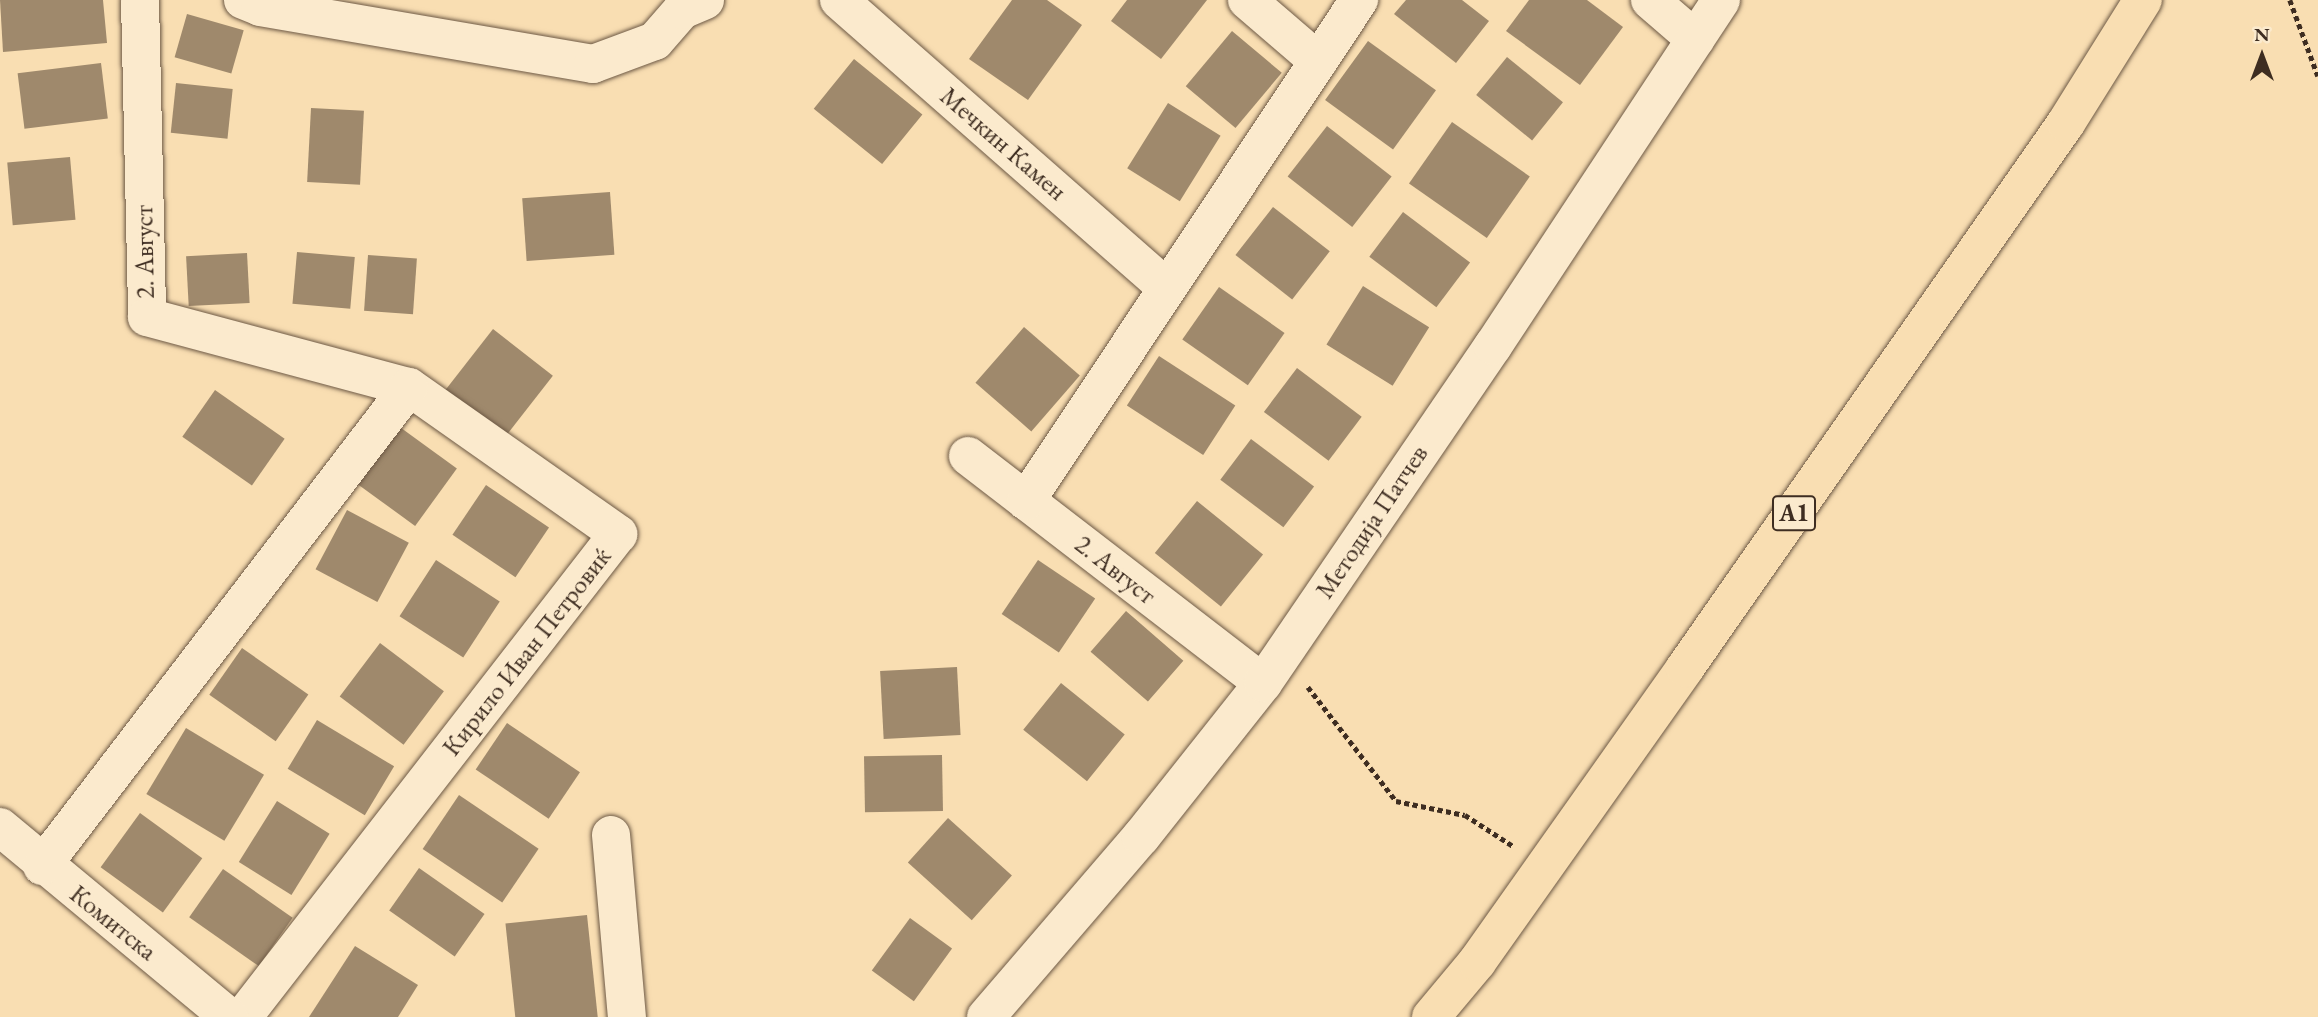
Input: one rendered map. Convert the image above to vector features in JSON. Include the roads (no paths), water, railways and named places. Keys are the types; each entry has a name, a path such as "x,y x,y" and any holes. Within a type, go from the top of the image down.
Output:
{"main road":[{"name":"A1","path":"1431,1017 1545,867 2066,123 2143,0"}],"street":[{"name":"2. Август","path":"139,0 147,317 410,387"},
{"path":"243,0 352,11 593,64 655,41 682,10 705,0"},
{"name":"Мечкин Камен","path":"839,0 1167,288"},
{"path":"1247,0 1318,61"},
{"path":"1026,501 1359,0"},
{"path":"1650,0 1695,39"},
{"name":"Методиjа Патчев","path":"986,1017 1141,836 1273,668 1501,334 1721,0"},
{"path":"42,866 410,387"},
{"name":"Кирило Иван Петровиќ","path":"243,1017 618,534 410,387"},
{"name":"2. Август","path":"968,456 1026,501 1273,668"},
{"name":"Комитска","path":"0,827 42,866 229,1017"},
{"path":"611,835 626,1017"}]}
